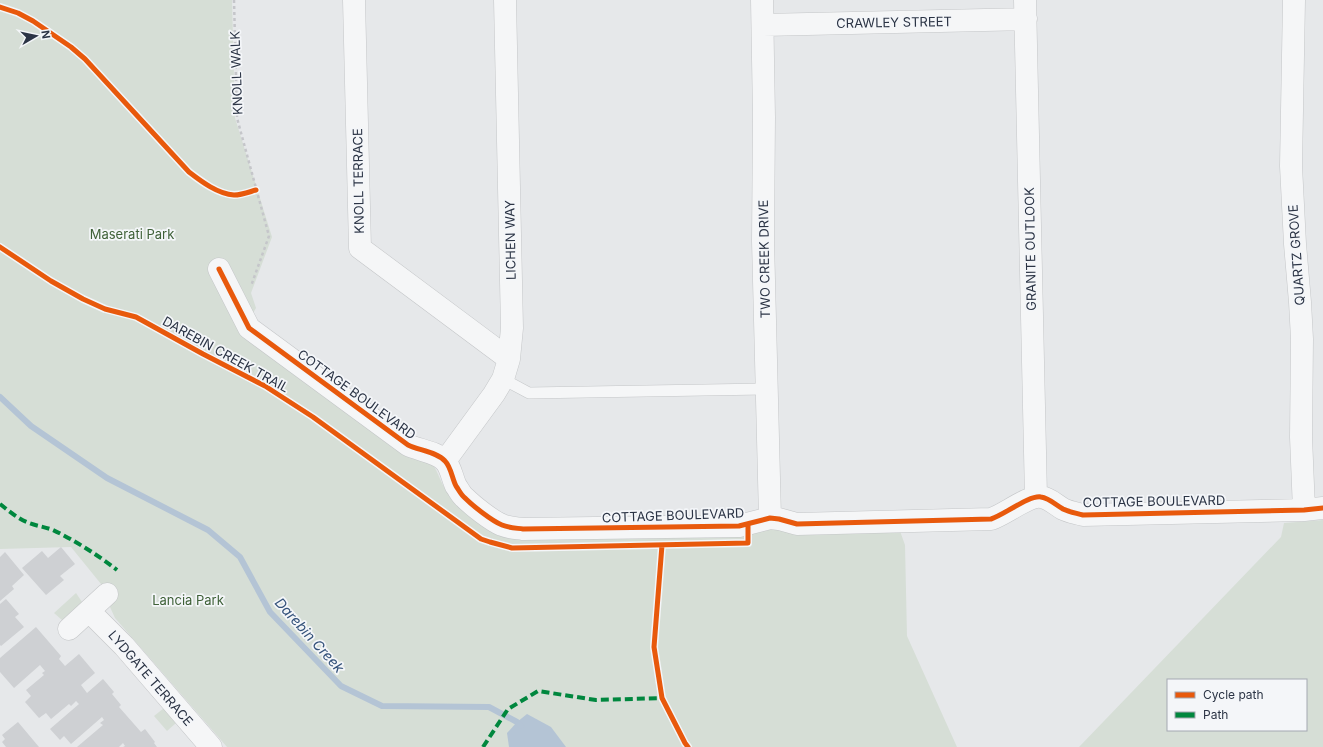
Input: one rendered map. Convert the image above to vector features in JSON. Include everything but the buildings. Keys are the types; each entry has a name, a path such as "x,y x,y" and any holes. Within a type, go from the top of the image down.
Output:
{"street":[{"name":"KNOLL TERRACE","path":"354,0 360,248 506,369"},
{"name":"LICHEN WAY","path":"445,461 494,394 506,369 512,328 504,0"},
{"name":"TWO CREEK DRIVE","path":"762,0 764,117 763,225 770,518"},
{"name":"QUARTZ GROVE","path":"1294,0 1291,166 1294,237 1302,338 1301,438 1313,509"},
{"name":"CRAWLEY STREET","path":"763,25 1026,9"},
{"name":"GRANITE OUTLOOK","path":"1026,9 1036,497"},
{"name":"COTTAGE BOULEVARD","path":"219,268 249,328 408,445 438,456 445,461 464,498 491,518 501,524 513,528 738,526 770,518 797,524 991,519 998,517 1036,497 1042,497 1072,513 1084,515 1313,509"},
{"path":"70,629 107,594"},
{"name":"LYDGATE TERRACE","path":"89,611 124,646 211,747"}],"lane":[{"path":"506,369 529,393 767,389"}],"path":[{"path":"250,192 256,190"}],"green space":[{"name":"Maserati Park","path":"0,0 232,0 235,118 272,237 251,293 256,308 242,332 431,462 444,487 450,495 491,530 760,527 900,531 905,545 907,636 957,747 227,747 115,618 110,607 114,600 71,547 0,549"},
{"path":"1323,520 1323,747 1079,747 1281,537 1284,523"},
{"path":"76,593 82,602 62,620 54,613"},
{"path":"164,708 176,723 167,731 154,716"}],"water":[{"path":"527,714 551,727 566,747 509,747 507,733"}],"waterway":[{"name":"Darebin Creek","path":"0,397 31,426 107,478 208,530 240,557 270,612 341,686 382,706 489,707 517,722 521,726"}],"marked path":[{"path":"0,504 14,515 25,521 53,530 69,538 94,553 117,570"},
{"path":"483,747 508,709 538,691 596,700 662,698"}],"cycle path":[{"path":"0,7 18,13 33,21 71,47 85,59 189,172 199,180 216,190 228,194 234,195 256,190"},
{"name":"DAREBIN CREEK TRAIL","path":"0,247 51,281 83,299 105,309 136,317 265,386 313,417 481,539 512,548 748,543 748,524"},
{"path":"219,269 249,328 408,445 442,458 449,466 456,486 461,494 493,520 510,527 523,529 739,526 770,518 797,524 991,519 1023,502 1036,497 1050,500 1065,510 1083,515 1304,510 1323,508"},
{"path":"662,545 654,647 662,698 688,747"}],"park label":[{"name":"Lancia Park","path":"188,600"}]}
